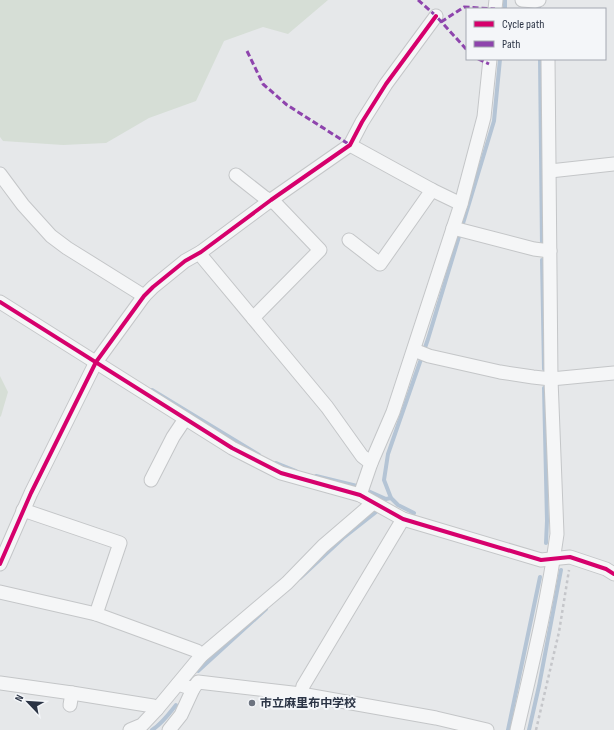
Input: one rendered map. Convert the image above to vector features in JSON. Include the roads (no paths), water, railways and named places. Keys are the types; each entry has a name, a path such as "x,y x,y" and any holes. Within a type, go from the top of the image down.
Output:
{"street":[{"path":"522,0 539,0"},
{"path":"0,564 44,465 96,362 144,296 185,260 201,252 271,200 350,145 362,122 386,84 436,16"},
{"path":"362,491 371,463 420,352 484,117 490,60"},
{"path":"517,730 540,630 554,558 557,534 552,379 548,60"},
{"path":"350,145 432,190 461,204"},
{"path":"550,171 614,164"},
{"path":"0,174 23,205 51,236 67,248 144,296"},
{"path":"236,175 264,197 271,200 320,250 252,318"},
{"path":"349,240 380,264 432,190"},
{"path":"454,229 534,249 550,251"},
{"path":"201,252 203,258 327,407 362,456 371,463"},
{"path":"0,302 232,448 281,473 362,491 373,503 403,519 541,560 570,557 606,569 614,574"},
{"path":"420,352 500,372 552,379 614,373"},
{"path":"152,480 173,437 185,419"},
{"path":"130,730 142,725 201,656 287,583 323,546 373,503"},
{"path":"23,510 120,543 96,614"},
{"path":"301,694 303,686 403,519"},
{"path":"0,592 96,614 197,651 201,656"},
{"path":"169,730 181,715 193,689 198,682 301,694 436,718 487,730"},
{"path":"0,683 71,699 153,706 157,709"},
{"path":"178,684 193,689"}],"waterway":[{"path":"505,0 505,8"},
{"path":"414,513 398,505 391,498 384,480 388,454 428,339 494,121 500,60"},
{"path":"540,60 542,246"},
{"path":"542,260 544,369"},
{"path":"544,388 547,521 546,543"},
{"path":"152,390 259,455"},
{"path":"276,463 296,471"},
{"path":"316,476 357,486 386,499 391,498"},
{"path":"300,578 343,538 376,512"},
{"path":"529,730 561,570"},
{"path":"508,730 540,577"},
{"path":"198,671 266,609"},
{"path":"152,730 162,722 176,705"}],"place":[{"name":"市立麻里布中学校","path":"252,703"}]}
